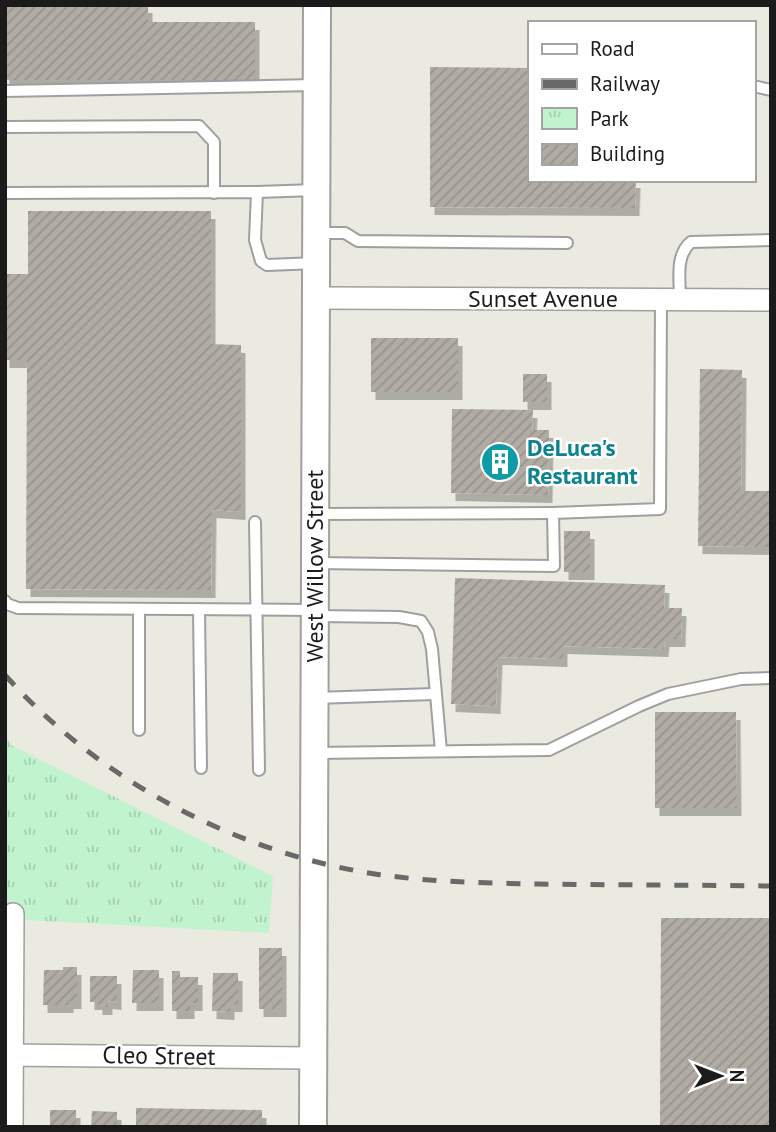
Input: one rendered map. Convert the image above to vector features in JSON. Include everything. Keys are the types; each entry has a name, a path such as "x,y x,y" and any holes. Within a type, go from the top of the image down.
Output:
{"street":[{"name":"West Willow Street","path":"313,1127 317,5"},
{"name":"Sunset Avenue","path":"316,298 771,300"},
{"path":"12,1127 9,1055 13,914"},
{"name":"Cleo Street","path":"9,1055 313,1058"}],"lane":[{"path":"5,92 316,85"},
{"path":"5,127 199,126 214,142 214,193"},
{"path":"5,193 316,190"},
{"path":"257,192 255,240 261,261 267,265 316,263"},
{"path":"316,233 345,233 358,241 567,243"},
{"path":"315,514 553,513 660,509 671,299 683,248 691,242 771,240"},
{"path":"315,563 554,566 553,513"},
{"path":"255,522 258,770"},
{"path":"5,601 18,608 257,610 399,617 421,621 428,632 432,649 441,751"},
{"path":"139,609 139,730"},
{"path":"199,609 201,768"},
{"path":"314,753 549,750 668,694 741,679 771,678"},
{"path":"314,698 434,694"}],"green space":[{"path":"5,736 11,745 273,876 269,933 5,919"}],"building":[{"path":"5,5 148,5 148,22 255,22 255,80 5,80"},
{"path":"430,67 528,68 528,182 636,182 635,208 430,207"},
{"path":"28,211 211,211 211,344 241,345 241,512 212,510 211,590 26,589 27,360 5,360 5,274 28,274"},
{"path":"371,338 458,338 458,392 371,392"},
{"path":"700,369 742,370 741,491 771,491 771,547 698,546"},
{"path":"523,374 547,374 547,402 523,402"},
{"name":"DeLuca's Restaurant","path":"452,409 533,410 532,430 549,430 548,495 451,493"},
{"path":"564,531 590,531 590,572 564,572"},
{"path":"455,578 665,585 664,608 682,608 681,639 665,639 664,649 563,646 563,659 498,657 496,706 451,704"},
{"path":"655,712 736,712 737,808 655,808"},
{"path":"661,918 771,918 771,1127 660,1127"},
{"path":"259,948 282,948 282,1009 259,1009"},
{"path":"63,967 77,967 77,1001 69,1001 69,1005 43,1005 44,970 63,970"},
{"path":"133,970 159,970 159,1003 132,1003"},
{"path":"172,971 180,971 180,977 198,977 198,1003 190,1003 190,1011 172,1011"},
{"path":"213,973 238,973 238,1004 230,1004 230,1012 212,1011"},
{"path":"90,976 117,976 117,1002 108,1001 108,1007 98,1007 98,1002 90,1002"},
{"path":"136,1108 262,1110 262,1127 136,1127"},
{"path":"50,1110 76,1110 76,1127 50,1127"},
{"path":"92,1111 117,1112 117,1127 91,1127"}],"railway":[{"path":"5,675 42,713 83,748 127,779 173,806 271,849 375,874 416,879 538,884 771,886"}],"place":[{"name":"DeLuca's Restaurant","path":"500,462"}]}
